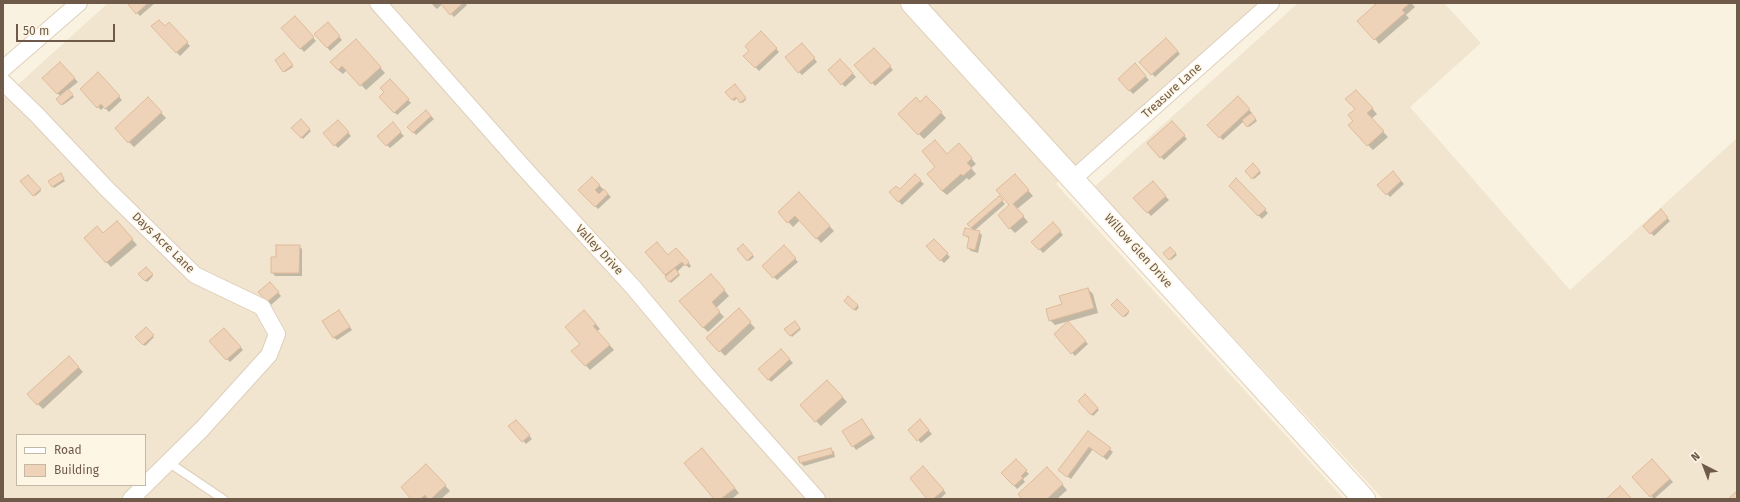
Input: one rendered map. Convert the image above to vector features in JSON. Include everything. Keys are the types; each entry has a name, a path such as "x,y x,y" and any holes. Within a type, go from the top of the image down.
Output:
{"main road":[{"name":"Willow Glen Drive","path":"912,3 1364,499"}],"street":[{"path":"3,69 78,3"},
{"name":"Valley Drive","path":"378,3 524,168 633,287 705,373 817,499"},
{"name":"Treasure Lane","path":"1073,179 1271,3"},
{"name":"Days Acre Lane","path":"3,82 37,115 107,189 195,275 262,307 277,334 269,355 202,428 146,484"},
{"name":"Days Acre Lane","path":"131,499 144,486"}],"lane":[{"path":"168,462 223,499"}],"shaded area":[{"path":"108,3 1261,3 1056,184 1344,499 3,499 3,98"},
{"path":"1298,3 1444,3 1481,43 1410,107 1570,290 1737,138 1737,499 1383,499 1094,187"}],"building":[{"path":"127,3 148,3 136,14"},
{"path":"463,3 450,15 441,4"},
{"path":"1375,3 1410,3 1402,10 1405,13 1374,40 1357,21 1376,4"},
{"path":"295,16 314,37 300,49 281,28"},
{"path":"159,20 165,26 169,22 188,42 176,53 151,26"},
{"path":"328,22 340,36 327,48 314,34"},
{"path":"761,31 777,48 755,68 743,56 749,51 745,46"},
{"path":"1166,38 1178,51 1151,75 1139,62"},
{"path":"356,39 381,67 360,86 342,66 338,70 330,62"},
{"path":"802,43 815,58 798,73 785,57"},
{"path":"874,48 891,66 871,84 854,65"},
{"path":"284,53 293,65 283,72 275,60"},
{"path":"840,59 853,73 841,85 828,70"},
{"path":"60,62 75,78 57,94 42,78"},
{"path":"1135,63 1146,76 1129,91 1118,79"},
{"path":"98,72 120,96 105,109 101,104 97,108 80,89"},
{"path":"390,79 409,99 394,113 379,97 384,92 380,88"},
{"path":"735,84 746,98 740,103 736,97 732,100 725,92"},
{"path":"68,89 73,95 61,105 56,99"},
{"path":"1356,90 1373,108 1367,113 1384,131 1367,146 1348,125 1353,121 1348,115 1355,109 1345,99"},
{"path":"926,96 942,112 918,135 898,114 916,97 920,102"},
{"path":"1238,96 1250,109 1219,138 1207,125"},
{"path":"148,97 162,112 128,143 115,128"},
{"path":"426,110 431,116 413,133 407,127"},
{"path":"1251,113 1256,119 1247,127 1242,120"},
{"path":"301,119 310,129 301,138 291,128"},
{"path":"338,120 349,132 334,146 323,133"},
{"path":"1172,121 1185,135 1160,158 1147,143"},
{"path":"393,122 401,132 386,146 377,136"},
{"path":"935,140 947,154 959,143 972,158 967,163 972,168 963,176 961,174 942,191 927,174 935,167 922,151"},
{"path":"1253,163 1260,171 1252,179 1245,171"},
{"path":"1393,171 1401,181 1386,195 1377,185"},
{"path":"61,173 64,179 52,187 48,181"},
{"path":"915,174 921,180 898,202 889,192 896,186 900,189"},
{"path":"1015,174 1029,190 1013,204 1024,216 1009,229 998,215 1009,205 996,190"},
{"path":"28,175 41,189 33,196 20,181"},
{"path":"592,177 600,185 595,190 599,194 604,189 608,194 595,207 578,190"},
{"path":"1236,178 1266,209 1258,216 1229,186"},
{"path":"1153,181 1166,196 1147,213 1133,198"},
{"path":"799,192 830,226 816,239 795,216 787,223 778,212"},
{"path":"999,196 1003,200 971,228 967,224"},
{"path":"1661,209 1668,218 1650,234 1643,226"},
{"path":"117,221 133,239 106,263 84,238 97,226 103,233"},
{"path":"1053,222 1061,231 1039,250 1031,242"},
{"path":"965,228 980,231 975,250 967,248 969,237 963,235"},
{"path":"934,239 948,253 940,261 926,246"},
{"path":"657,242 668,255 676,248 689,262 685,266 682,262 665,275 645,252"},
{"path":"743,244 753,255 747,261 737,249"},
{"path":"276,245 300,245 299,273 271,273 271,257 276,257"},
{"path":"784,245 796,258 773,278 762,266"},
{"path":"1170,247 1176,253 1169,260 1163,253"},
{"path":"146,267 153,274 145,281 138,274"},
{"path":"675,268 679,274 669,282 665,277"},
{"path":"711,274 725,290 712,302 720,312 703,328 679,301"},
{"path":"270,282 279,292 267,302 258,292"},
{"path":"1088,288 1094,308 1049,321 1046,309 1062,304 1059,296"},
{"path":"848,296 858,305 854,310 844,301"},
{"path":"1117,299 1129,311 1123,317 1111,305"},
{"path":"739,308 751,322 719,352 706,338"},
{"path":"339,310 350,327 333,338 322,321"},
{"path":"584,310 596,324 593,326 610,345 585,366 571,351 580,344 565,327"},
{"path":"795,321 800,328 790,336 784,329"},
{"path":"1068,321 1086,341 1071,354 1054,334"},
{"path":"146,327 154,335 143,345 135,337"},
{"path":"224,328 241,347 226,360 209,341"},
{"path":"781,349 790,359 768,380 758,369"},
{"path":"69,356 79,367 37,405 27,394"},
{"path":"827,380 843,397 815,422 800,405"},
{"path":"1085,394 1098,408 1091,415 1078,401"},
{"path":"862,419 872,434 852,447 842,431"},
{"path":"920,419 929,430 917,441 908,430"},
{"path":"516,420 530,435 522,442 508,426"},
{"path":"1088,431 1111,448 1103,457 1089,447 1067,477 1058,470"},
{"path":"702,448 735,488 721,499 714,499 684,463"},
{"path":"831,448 833,454 800,463 798,457"},
{"path":"1016,459 1027,470 1021,476 1023,478 1014,486 1001,473"},
{"path":"1652,459 1670,479 1650,497 1632,477"},
{"path":"426,464 446,485 431,499 428,499 425,495 420,499 411,499 401,487"},
{"path":"923,466 944,490 933,499 927,499 910,478"},
{"path":"1047,467 1063,484 1047,499 1022,499 1018,494"},
{"path":"1620,486 1632,499 1606,499"},
{"path":"1737,491 1737,499 1728,499"}]}
